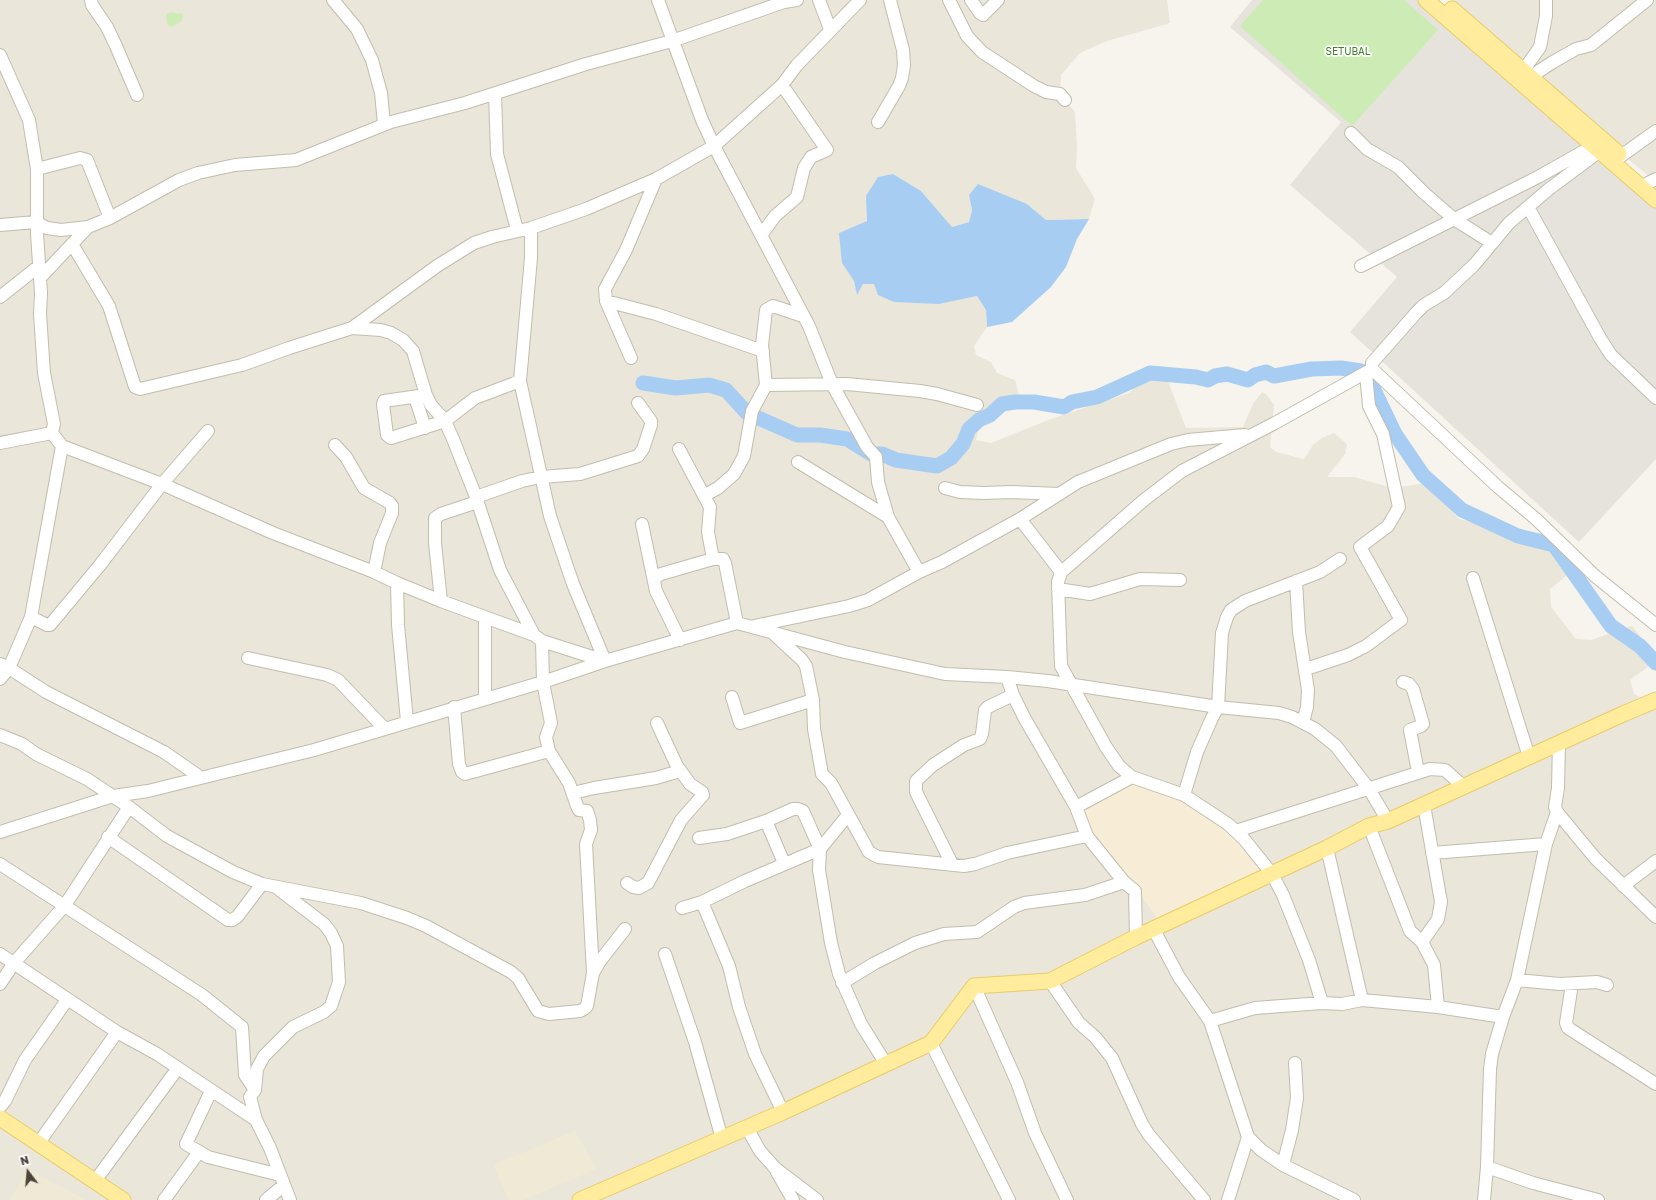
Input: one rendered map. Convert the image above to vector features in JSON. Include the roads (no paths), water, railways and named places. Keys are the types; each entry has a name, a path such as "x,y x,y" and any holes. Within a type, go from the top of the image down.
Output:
{"main road":[{"path":"1426,0 1656,200"},
{"path":"1441,0 1653,184"},
{"path":"580,1200 783,1112 931,1043 974,986 1050,981 1136,938 1327,848 1369,826 1388,821 1656,700"},
{"path":"0,1118 123,1200"}],"street":[{"path":"91,0 92,5 116,46 137,95"},
{"path":"333,0 357,29 372,60 381,93 384,124"},
{"path":"658,0 699,113 714,146 762,234 803,316 832,384 866,447 876,457 878,482 888,517 919,572"},
{"path":"0,225 36,222 47,228 61,230 88,227 110,218 179,180 219,168 296,160 384,124 494,94 536,79 672,41 784,1 797,0"},
{"path":"819,0 830,29"},
{"path":"72,244 109,306 135,387 140,389 242,365 352,328 458,252 483,240 517,230 531,228 586,209 656,178 714,146 782,85 797,65 830,29 860,0"},
{"path":"878,122 902,78 904,65 903,50 890,0"},
{"path":"949,0 967,36 982,52 1034,86 1046,92 1060,94 1065,100"},
{"path":"971,0 980,14 983,15 998,0"},
{"path":"1528,74 1540,47 1546,16 1546,0"},
{"path":"1528,74 1539,71 1576,49 1591,45 1647,0"},
{"path":"0,55 29,120 37,169 38,208 36,222 40,278 41,335 44,373 54,424 52,433"},
{"path":"762,234 775,216 797,197 804,168 811,157 827,150 782,85"},
{"path":"494,94 497,154 517,230"},
{"path":"1621,156 1656,131"},
{"path":"1351,133 1367,149 1398,167 1424,193 1454,219 1492,243"},
{"path":"1306,669 1348,655 1366,646 1402,620 1360,547 1388,526 1399,507 1383,434 1369,406 1369,372 1372,363 1416,313 1451,287 1474,265 1510,223 1548,189 1597,149"},
{"path":"1360,266 1597,149"},
{"path":"37,169 80,158 87,160 110,218"},
{"path":"631,358 606,301 605,289 626,250 656,178"},
{"path":"1528,207 1600,338 1611,355 1656,398"},
{"path":"40,278 88,227"},
{"path":"531,228 531,258 520,381 550,516 559,545 605,661"},
{"path":"0,297 39,266"},
{"path":"606,301 656,314 763,350"},
{"path":"705,496 718,488 734,474 742,462 752,411 766,385 763,350 765,314 769,307 778,307 803,316"},
{"path":"352,328 381,330 398,337 409,345 413,351 425,428"},
{"path":"1322,1003 1309,960 1294,921 1272,874 1236,831 1184,795 1132,777 1119,766 1112,757 1064,672 1060,659 1058,589 1061,572 1139,504 1182,471 1369,372"},
{"path":"1369,372 1536,519 1595,576 1656,625"},
{"path":"0,735 22,744 36,754 87,779 129,807 167,836 233,872 268,884 374,906 426,926 510,972 518,978 538,1011 549,1014 584,1009 587,1006 593,973 586,844 591,830 590,820 587,811 579,810 562,770 549,751 546,736 551,723 542,682 538,638 500,570 476,500 445,421 421,396 384,401 386,432 391,438 445,421 475,398 520,381"},
{"path":"766,385 832,384 920,391 977,405"},
{"path":"441,601 435,542 435,518 441,514 522,481 541,477 585,473 638,456 643,449 651,421 638,403"},
{"path":"31,617 50,625 100,565 162,484 208,431"},
{"path":"0,443 52,433"},
{"path":"52,433 62,446 162,484 272,532 374,572 441,601 538,638 605,661"},
{"path":"752,626 858,604 919,572 942,562 1020,519 1085,479 1179,442 1252,434"},
{"path":"335,445 346,457 364,488 390,503 392,506 392,513 380,543 374,572"},
{"path":"0,679 4,666 31,617 62,446"},
{"path":"679,449 710,507 708,532 713,559"},
{"path":"798,462 888,517"},
{"path":"945,488 960,492 1059,494"},
{"path":"1020,519 1061,572"},
{"path":"642,524 655,578 654,583 656,591 680,640"},
{"path":"655,578 713,559 723,559 737,623"},
{"path":"1184,795 1197,752 1218,707 1222,633 1231,610 1245,601 1320,572 1340,559"},
{"path":"1473,578 1529,757"},
{"path":"1058,589 1090,594 1140,580 1180,580"},
{"path":"1296,581 1299,632 1306,669 1308,698 1302,722"},
{"path":"397,583 398,625 407,721"},
{"path":"485,617 485,698"},
{"path":"0,832 113,796 148,791 314,750 407,721 542,682 605,661 737,623 854,655 945,674 1007,677 1072,685 1218,707 1279,713 1315,729 1336,746 1369,789 1388,821"},
{"path":"772,633 802,660 806,666 813,700 814,730 823,778 831,783 869,852 873,855 964,866 1007,854 1087,836"},
{"path":"248,658 327,675 338,680 384,728"},
{"path":"4,666 46,692 164,752 200,777"},
{"path":"1007,677 1013,695 1025,719 1076,807 1087,836 1124,882 1135,891 1136,938"},
{"path":"1403,682 1409,684 1413,689 1423,724 1410,730 1418,772"},
{"path":"952,864 916,792 916,781 933,765 964,745 980,739 985,710 988,707 1013,695"},
{"path":"732,697 740,723 813,700"},
{"path":"454,707 459,764 462,772 465,774 549,751"},
{"path":"627,883 638,888 648,883 681,820 703,795 702,792 690,784 680,770 657,723"},
{"path":"1558,743 1558,788 1555,807 1557,812 1595,858 1656,917"},
{"path":"1236,831 1418,772 1438,768 1444,770 1463,786"},
{"path":"573,793 656,778 680,770"},
{"path":"1076,807 1132,777"},
{"path":"1422,942 1438,919 1441,910 1424,804"},
{"path":"0,984 14,963 65,905 129,807"},
{"path":"700,838 720,836 766,821 793,809 803,811 820,849 819,870 831,943 842,983 861,1024 886,1064"},
{"path":"1484,1200 1488,1167 1490,1069 1492,1054 1503,1017 1517,980 1546,844 1557,812"},
{"path":"682,908 702,902 784,863 820,849 848,815"},
{"path":"766,821 784,863"},
{"path":"1369,826 1410,930 1422,942 1434,965 1438,1007"},
{"path":"108,837 228,920 238,917 268,884"},
{"path":"1432,854 1546,844"},
{"path":"1327,848 1362,1000"},
{"path":"1623,886 1656,861"},
{"path":"0,864 202,995 237,1022 242,1027 244,1034 245,1075 255,1090"},
{"path":"842,983 875,962 915,943 944,934 977,932 1014,907 1024,904 1086,895 1124,882"},
{"path":"268,884 324,924 331,933 337,946 339,982 330,1006 324,1012 293,1027 264,1056 257,1069 255,1090 250,1097 256,1120 270,1148 290,1200"},
{"path":"702,902 727,960 739,1007 755,1054 783,1112"},
{"path":"593,973 600,961 624,930"},
{"path":"1154,930 1179,977 1210,1021 1248,1137 1261,1150 1282,1165 1354,1200"},
{"path":"0,954 67,1000 117,1032 157,1054 256,1120"},
{"path":"665,954 695,1042 722,1139"},
{"path":"1517,980 1572,984 1597,982 1607,986"},
{"path":"1050,981 1079,1023 1095,1037 1112,1058 1142,1124 1149,1135 1204,1200"},
{"path":"1572,984 1566,1023 1568,1028 1656,1084"},
{"path":"974,986 1017,1082 1035,1133 1066,1200"},
{"path":"0,1107 25,1060 67,1000"},
{"path":"1210,1021 1255,1008 1322,1003 1342,1004 1362,1000 1438,1007 1503,1017"},
{"path":"38,1144 117,1032"},
{"path":"931,1043 1009,1200"},
{"path":"1282,1165 1292,1130 1297,1098 1295,1062"},
{"path":"95,1181 178,1068"},
{"path":"211,1091 186,1144 208,1157 282,1180"},
{"path":"747,1128 760,1151 774,1168 793,1200"},
{"path":"1228,1200 1248,1137"},
{"path":"164,1200 199,1152"},
{"path":"1488,1167 1533,1183 1598,1200"},
{"path":"774,1168 817,1200"},
{"path":"266,1200 282,1180"}],"water":[{"path":"893,174 921,191 952,227 969,222 972,210 969,195 978,184 1027,204 1046,220 1089,219 1077,239 1066,267 1051,287 1012,322 987,327 986,310 977,296 939,304 894,302 878,295 874,284 863,284 857,295 854,281 842,263 839,233 867,221 866,196 878,177"}],"waterway":[{"path":"643,383 676,388 709,385 726,390 747,413 797,435 820,435 847,439 871,454 882,454 896,460 937,466 951,458 963,444 969,429 979,420 990,415 1002,404 1034,402 1064,407 1072,402 1097,397 1150,373 1196,377 1208,380 1215,376 1227,374 1248,380 1255,375 1266,372 1274,376 1312,369 1341,368 1361,371 1373,388 1395,434 1423,475 1462,510 1518,536 1554,545 1611,626 1640,646 1656,663"}],"park label":[{"name":"SETUBAL","path":"1348,52"}]}
